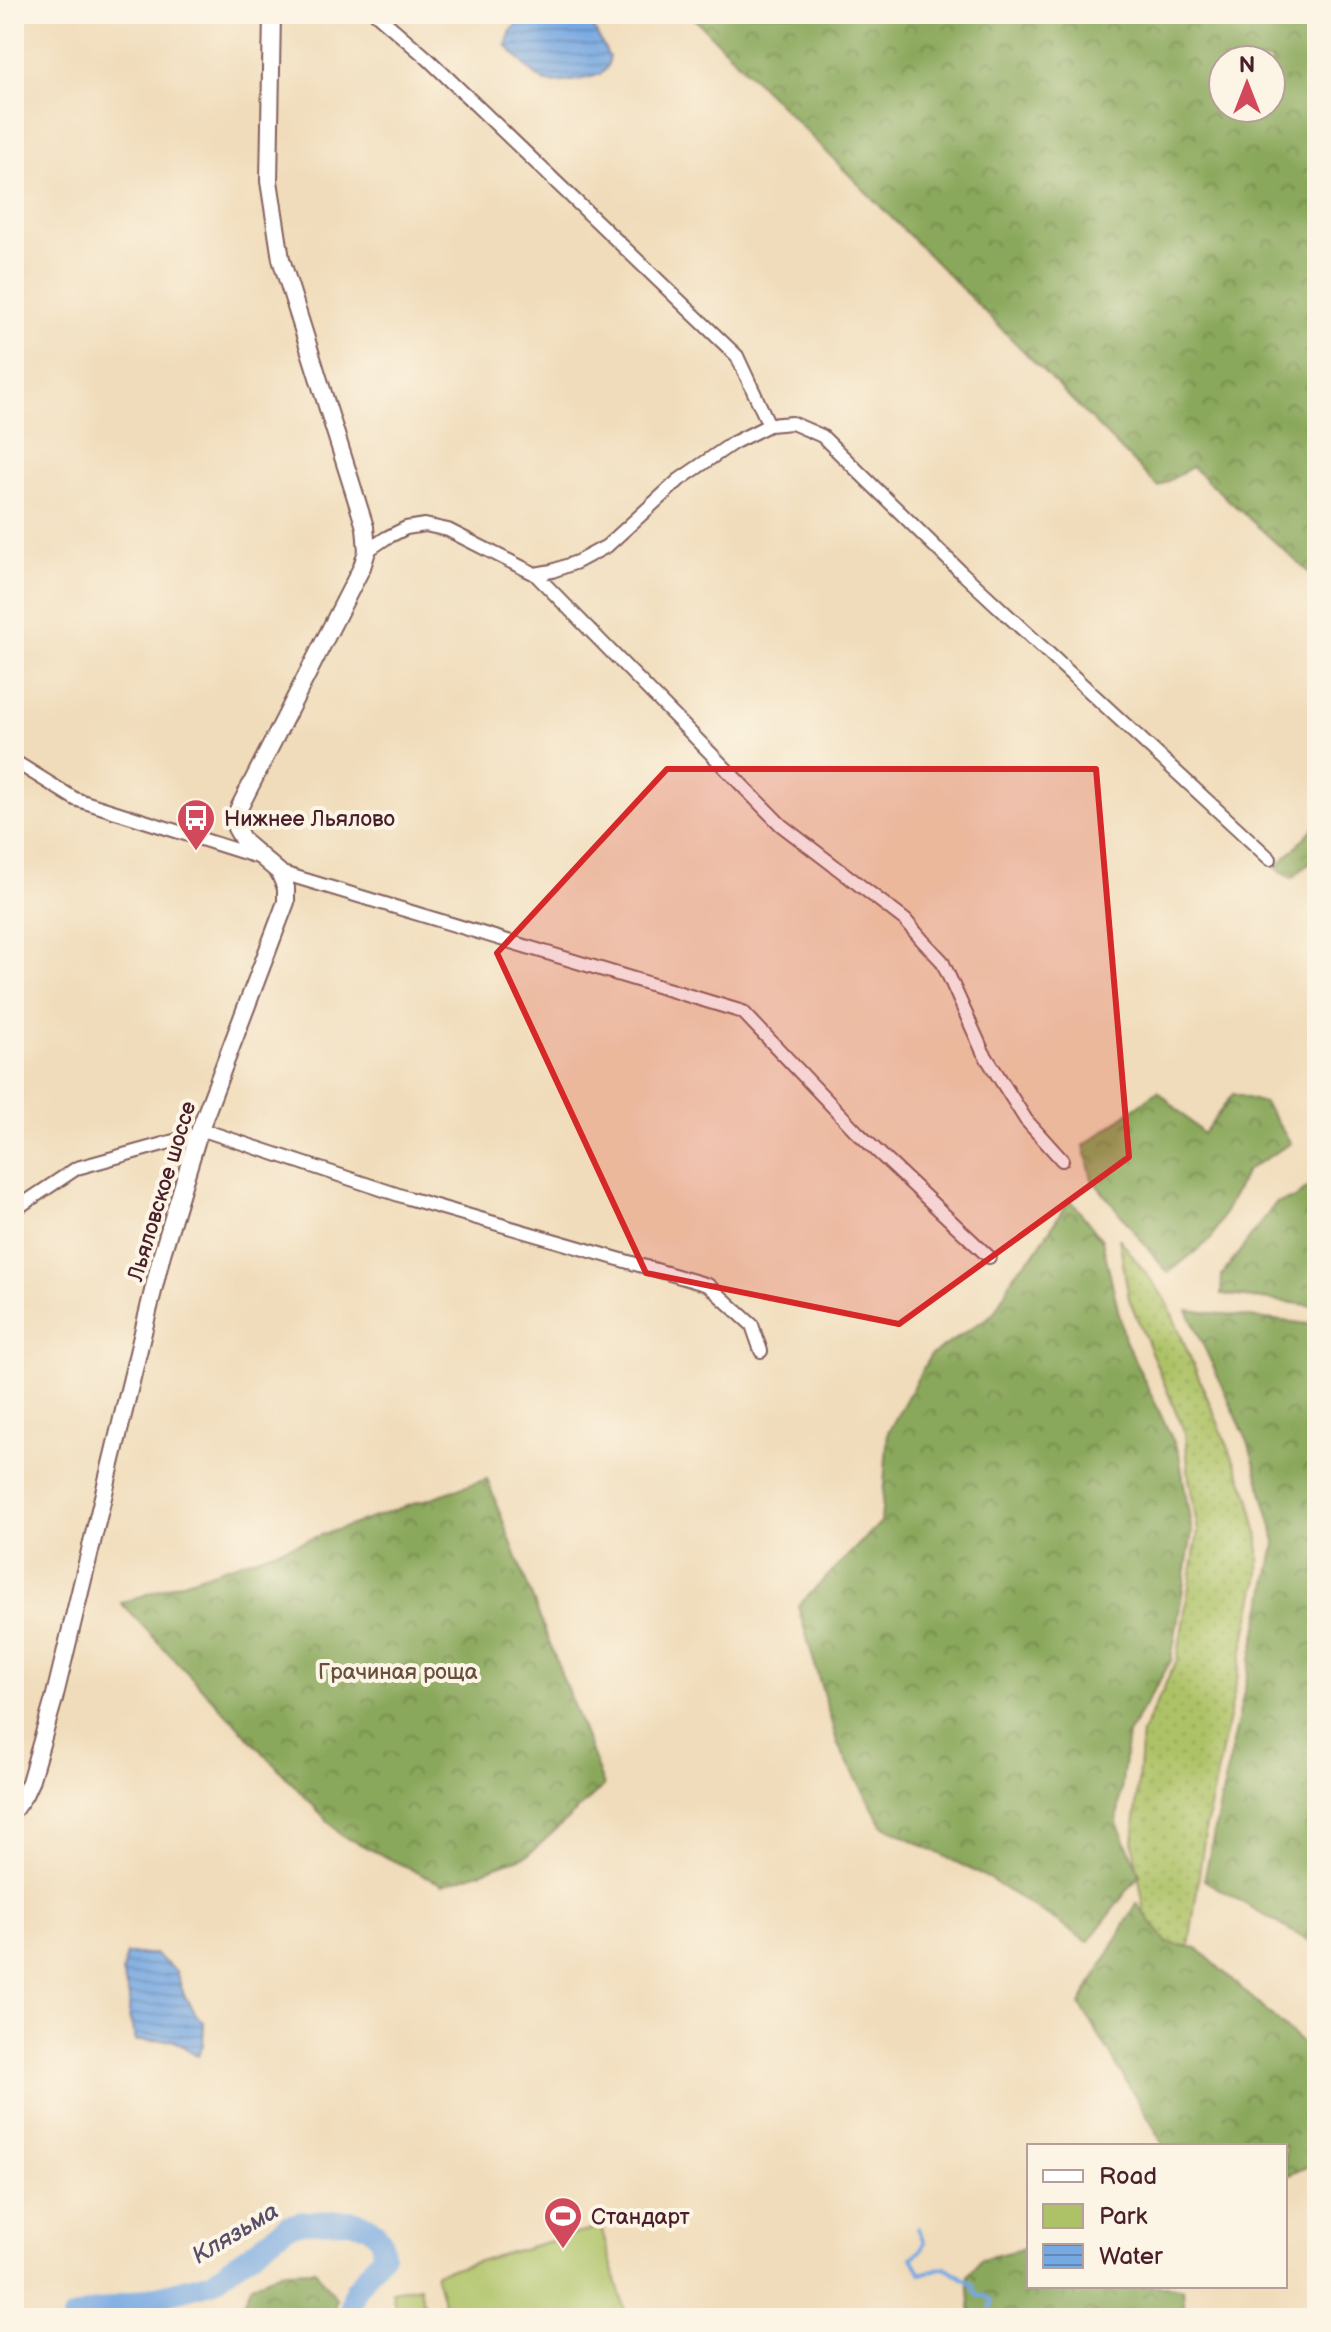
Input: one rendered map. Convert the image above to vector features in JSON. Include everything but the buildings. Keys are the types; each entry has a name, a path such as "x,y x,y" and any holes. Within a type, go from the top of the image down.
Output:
{"street":[{"path":"272,14 269,181 281,259 365,527 367,551 334,624 237,812 236,828 244,842 279,872 743,1012 857,1132 989,1257"},
{"path":"376,14 427,58 737,356 769,425"},
{"path":"535,574 577,562 607,546 679,480 733,443 769,425 792,423 822,436 971,581 1270,859"},
{"path":"367,551 406,528 425,525 448,530 535,574 781,825 905,920 942,961 983,1052 1026,1120 1062,1160"},
{"path":"14,761 75,799 261,858"},
{"name":"Льяловское шоссе","path":"14,1809 30,1782 50,1713 162,1254 199,1132 286,902 286,888 279,872"},
{"path":"14,1210 77,1168 199,1132 408,1198 708,1285 752,1325 761,1351"}],"highlighted area":[{"path":"667,769 1096,769 1129,1157 899,1324 646,1273 497,953"}],"green space":[{"path":"690,14 1317,14 1317,580 1192,467 1158,487"},
{"path":"1317,824 1317,856 1292,878 1276,868"},
{"path":"1158,1091 1203,1134 1233,1094 1264,1103 1291,1143 1246,1171 1211,1239 1168,1273 1092,1179 1084,1146"},
{"path":"1317,1180 1317,1306 1221,1294 1222,1275 1276,1203 1295,1198"},
{"path":"1070,1199 1102,1240 1125,1340 1179,1453 1192,1533 1171,1661 1128,1734 1117,1823 1140,1874 1088,1942 988,1878 882,1825 838,1745 798,1606 881,1522 888,1432 930,1356 994,1313 1016,1271 1034,1254"},
{"path":"1119,1238 1166,1300 1249,1496 1259,1539 1259,1574 1205,1832 1188,1954 1152,1953 1133,1844 1142,1733 1177,1660 1198,1531 1185,1433 1129,1299"},
{"path":"1187,1310 1317,1325 1317,1946 1204,1880 1276,1541 1249,1444"},
{"name":"Грачиная роща","path":"487,1479 604,1786 528,1855 443,1885 341,1835 121,1603"},
{"path":"1137,1903 1167,1943 1197,1948 1317,2054 1317,2162 1287,2176 1287,2144 1164,2144 1080,2004"},
{"name":"Стандарт","path":"601,2227 627,2318 448,2318 435,2273"},
{"path":"1027,2248 1027,2288 1183,2289 1185,2318 971,2318 968,2275 982,2259"},
{"path":"315,2270 336,2299 333,2318 238,2318 251,2285 283,2271"},
{"path":"420,2286 425,2317 397,2318 392,2291"}],"water":[{"path":"526,14 586,14 609,57 605,70 573,81 549,82 539,78 506,45 511,31"},
{"path":"127,1954 154,1954 176,1971 184,1995 204,2023 203,2045 198,2056 173,2040 136,2041 122,1972"}],"waterway":[{"name":"Клязьма","path":"73,2318 212,2282 288,2226 303,2222 352,2221 375,2232 381,2240 383,2255 355,2290 348,2318"},
{"path":"918,2228 924,2242 912,2258 921,2274 945,2267 974,2285 980,2297 985,2296 991,2301 990,2318"}],"place":[{"name":"Нижнее Льялово","path":"196,852"},
{"name":"Стандарт","path":"563,2250"}]}
